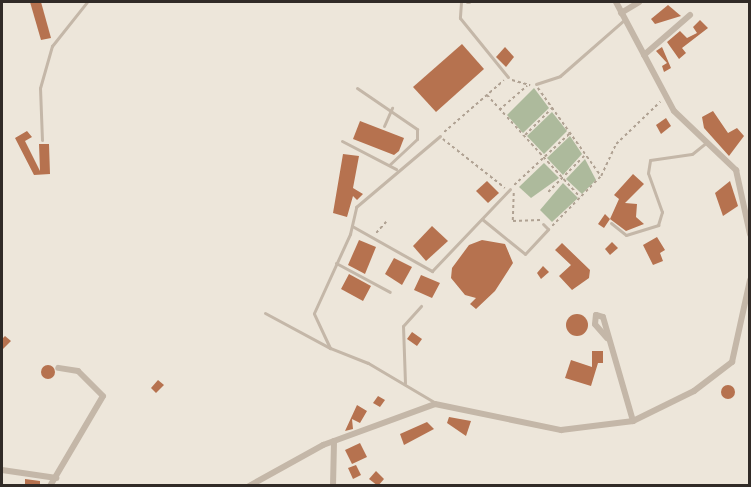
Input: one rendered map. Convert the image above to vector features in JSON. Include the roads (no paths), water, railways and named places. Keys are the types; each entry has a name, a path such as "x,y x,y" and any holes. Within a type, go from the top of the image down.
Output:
{"street":[{"path":"616,2 665,98 738,174 750,234"},
{"path":"623,16 639,2"},
{"path":"644,56 690,15"},
{"path":"249,486 334,441 435,404 561,430 633,421 694,391 732,362 750,280"},
{"path":"607,338 633,421"},
{"path":"50,486 103,396 78,370 58,368"},
{"path":"333,486 334,441"},
{"path":"2,470 56,478"}],"lane":[{"path":"42,140 40,88 52,46 87,2"},
{"path":"461,2 460,18 508,76"},
{"path":"536,84 560,76 623,16"},
{"path":"357,88 392,108 419,133 390,164"},
{"path":"384,126 392,108"},
{"path":"330,348 314,313 352,226 360,201 440,136"},
{"path":"342,141 390,164 396,170"},
{"path":"611,223 626,235 658,225 662,212 648,173 650,160 692,154 707,142"},
{"path":"352,226 374,236 432,272 509,190"},
{"path":"482,219 525,254 548,229 543,224"},
{"path":"336,262 390,291"},
{"path":"405,383 403,326 421,306"},
{"path":"265,313 330,348 405,383 435,404"}]}
